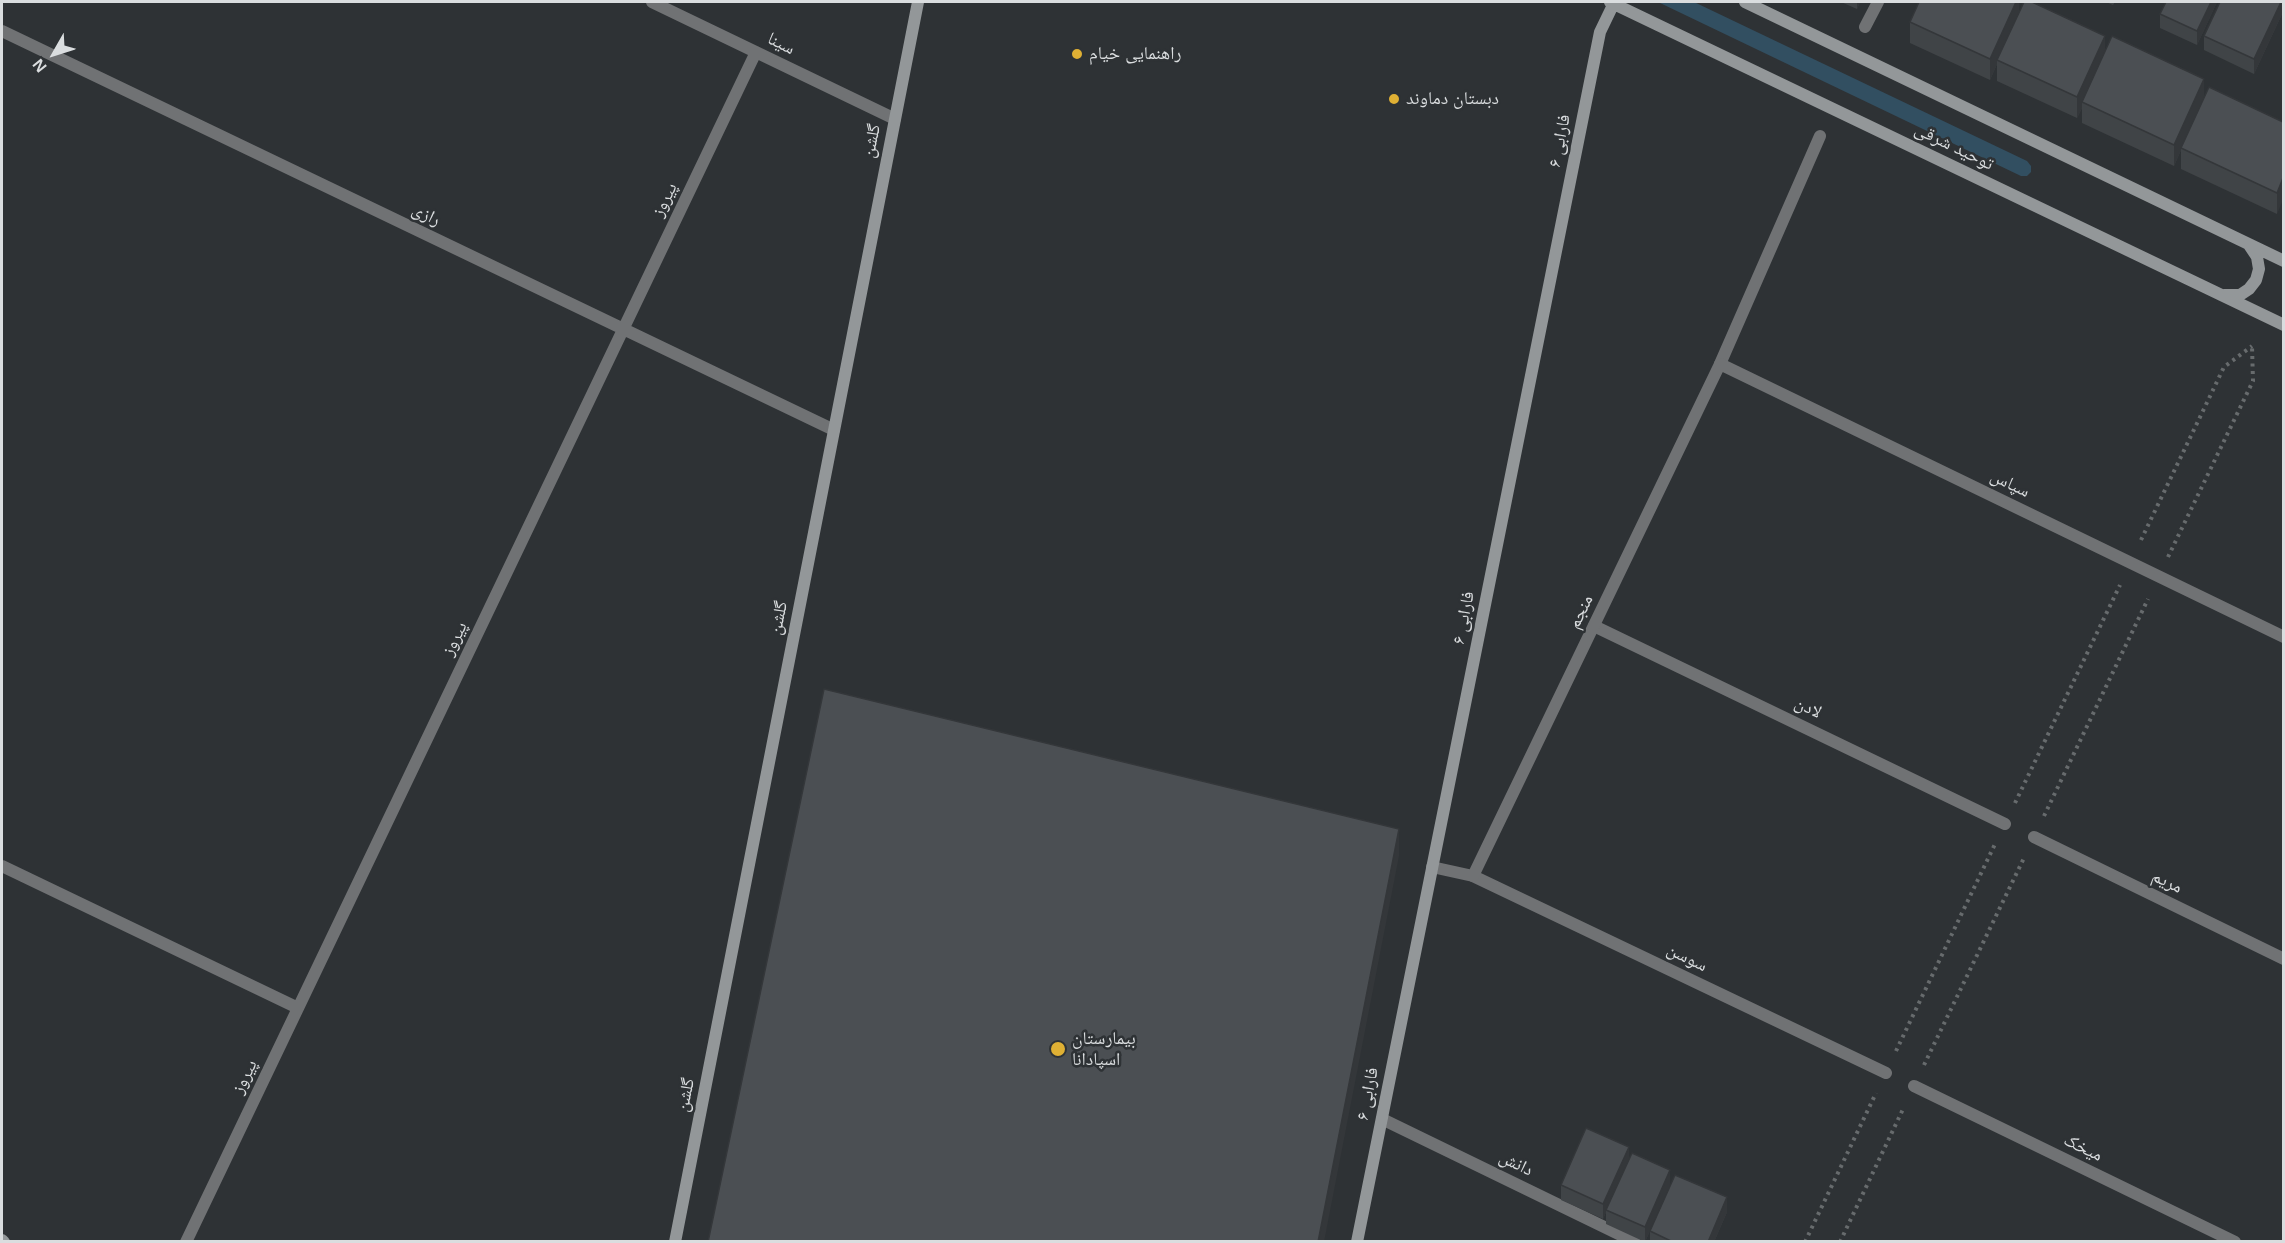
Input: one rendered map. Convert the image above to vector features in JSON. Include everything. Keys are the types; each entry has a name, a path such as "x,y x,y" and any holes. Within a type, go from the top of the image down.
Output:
{"street":[{"name":"سینا","path":"652,2 895,118"},
{"name":"گلشن","path":"675,1242 918,2"},
{"name":"توحید شرقی","path":"1612,2 2283,325"},
{"name":"فارابی ۶","path":"1357,1242 1600,32 1612,2"},
{"path":"1745,2 2283,261"},
{"path":"1865,27 1878,2"},
{"name":"رازی","path":"2,31 834,430"},
{"name":"پیروز","path":"186,1242 756,52"},
{"name":"منجم","path":"1473,876 1720,364 1820,136"},
{"path":"2217,293 2228,296 2240,295 2256,280 2259,269 2257,257 2251,247 2242,241"},
{"name":"سپاس","path":"1720,364 2283,637"},
{"name":"لادن","path":"1594,626 2005,824"},
{"name":"مریم","path":"2034,837 2283,959"},
{"path":"2,866 298,1008"},
{"name":"سوسن","path":"1432,867 1473,876 1886,1073"},
{"name":"میخک","path":"1914,1086 2235,1242"},
{"name":"دانش","path":"1382,1119 1635,1242"}],"path":[{"path":"1804,1242 2224,367 2252,346 2253,381 1840,1242"}],"shaded area":[{"path":"1658,2 1694,2 2027,161 2031,166 2031,172 2027,176 2021,176"}],"building":[{"path":"1919,2 2016,2 1990,59 1910,22"},
{"path":"2024,2 2032,2 2105,36 2077,97 1997,60"},
{"path":"2166,2 2211,2 2197,31 2160,14"},
{"path":"2220,2 2281,2 2254,59 2204,36"},
{"path":"2112,36 2204,79 2174,145 2082,102"},
{"path":"2209,87 2283,122 2283,178 2277,193 2181,148"},
{"name":"بیمارستان اسپادانا","path":"824,689 1399,829 1318,1242 708,1242"},
{"path":"1586,1128 1629,1147 1603,1204 1561,1185"},
{"path":"1632,1153 1670,1170 1645,1227 1606,1210"},
{"path":"1675,1175 1727,1197 1708,1242 1673,1242 1650,1231"}],"place":[{"name":"راهنمایی خیام","path":"1077,54"},
{"name":"دبستان دماوند","path":"1394,99"},
{"name":"بیمارستان اسپادانا","path":"1058,1049"}]}
